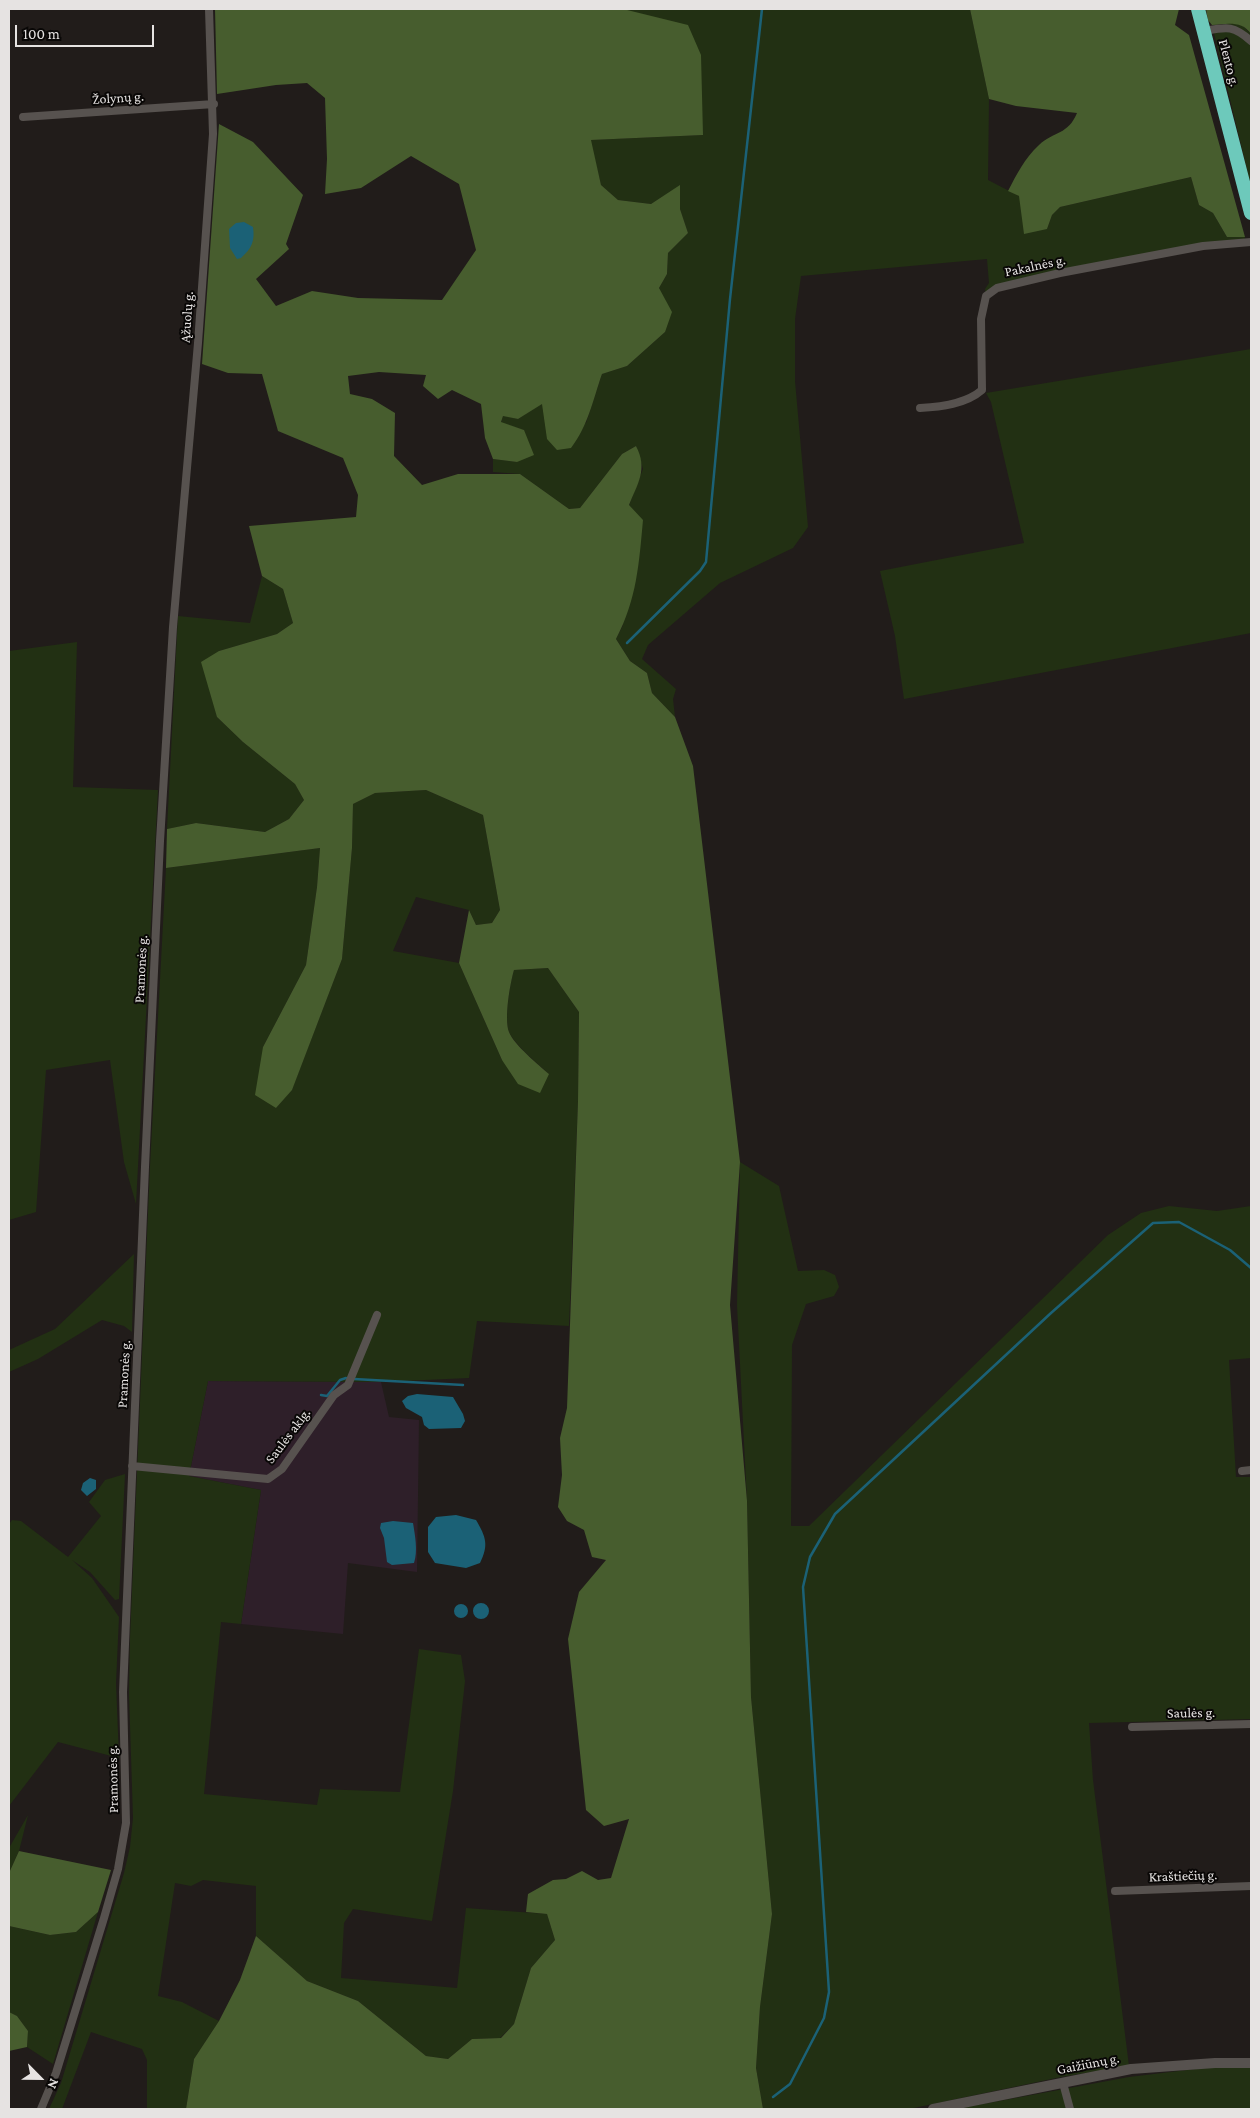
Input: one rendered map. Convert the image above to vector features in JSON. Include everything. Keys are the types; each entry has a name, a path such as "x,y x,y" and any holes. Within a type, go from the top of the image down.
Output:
{"highway":[{"name":"Plento g.","path":"1198,9 1251,213"}],"main road":[{"name":"Gaižiūnų g.","path":"933,2109 1131,2069 1215,2063 1251,2063"}],"street":[{"name":"Ąžuolų g.","path":"173,627 198,352 213,134 214,104 209,9"},
{"path":"1204,31 1226,27 1234,29 1251,42"},
{"name":"Žolynų g.","path":"23,117 214,104"},
{"name":"Pakalnės g.","path":"920,408 936,407 973,398 982,390 981,319 986,296 997,288 1060,273 1203,246 1251,242"},
{"name":"Pramonės g.","path":"41,2109 56,2073 104,1918 118,1869 126,1823 123,1692 158,880 173,627"},
{"name":"Saulės aklg.","path":"132,1466 268,1479 282,1470 334,1396 348,1385 377,1315"},
{"path":"1242,1471 1251,1470"},
{"name":"Saulės g.","path":"1132,1727 1251,1724"},
{"name":"Kraštiečių g.","path":"1115,1891 1251,1886"},
{"path":"1063,2083 1070,2109"}],"shaded area":[{"path":"208,1381 381,1382 389,1417 419,1420 417,1572 348,1563 343,1634 241,1624 261,1490 189,1476"}],"green space":[{"path":"215,9 623,9 688,25 701,55 703,135 591,140 601,185 618,200 651,204 680,185 680,209 688,233 668,253 667,274 659,288 672,312 665,332 627,366 602,374 586,422 571,448 557,450 547,439 542,404 518,419 503,416 501,422 524,430 534,455 517,462 493,459 485,438 481,404 452,390 438,399 423,386 426,375 379,372 348,376 350,394 372,399 395,413 394,456 422,485 458,474 520,474 569,509 580,508 622,454 636,446 640,454 640,476 629,505 643,520 638,566 629,610 616,639 630,661 647,673 652,693 675,717 693,766 740,1162 730,1305 747,1501 751,1697 772,1914 760,2007 756,2068 763,2109 186,2109 194,2059 219,2021 240,1980 256,1936 307,1981 358,2001 426,2056 448,2059 472,2039 501,2038 514,2024 531,1968 555,1940 547,1914 526,1912 528,1894 553,1880 566,1879 582,1871 598,1880 611,1878 629,1819 604,1826 586,1810 568,1639 579,1592 606,1560 592,1557 584,1530 567,1521 558,1507 562,1475 560,1438 567,1408 578,1101 579,1012 548,968 514,970 507,1010 509,1032 521,1049 549,1074 540,1093 518,1084 502,1060 459,963 469,910 476,925 492,923 500,910 483,815 426,790 375,793 353,804 352,848 342,959 292,1090 276,1108 255,1095 263,1047 306,965 317,887 320,848 166,868 167,829 196,823 265,832 289,819 304,800 295,784 243,742 217,717 201,662 219,651 277,634 293,623 283,589 262,576 249,526 356,517 358,495 343,458 278,431 262,374 228,373 202,364 219,124 253,142 303,195 286,244 289,249 256,279 276,306 312,291 358,298 442,300 476,250 459,184 411,156 361,188 325,194 327,159 325,98 307,83 276,85 217,94"},
{"path":"623,9 970,9 989,99 988,180 1019,196 1047,229 1052,215 1060,207 1191,177 1199,205 1213,213 1227,237 1245,237 1243,243 1203,246 997,288 986,296 985,289 989,283 987,259 801,276 795,319 795,381 808,527 793,548 720,583 648,645 642,659 676,689 673,699 675,717 652,693 647,673 630,661 616,639 623,625 629,505 643,469 636,446 622,454 580,508 569,509 520,474 493,472 493,459 517,462 524,430 501,423 503,415 518,419 542,403 586,423 602,374 627,366 665,332 659,288 667,274 668,253 688,233 680,209 680,186 651,204 618,200 601,185 590,140 703,135 627,11"},
{"path":"970,9 1179,9 1175,25 1189,35 1245,237 1227,237 1213,213 1199,205 1191,177 1060,207 1052,215 1047,229 1024,234 1019,196 1008,191 1021,167 1034,150 1065,129 1077,113 1016,106 989,99"},
{"path":"1206,9 1251,9 1251,34 1238,25 1212,25 1208,20"},
{"path":"1233,23 1242,25 1251,34 1251,186 1214,33 1221,25"},
{"path":"1251,349 1251,633 904,699 895,636 880,571 1024,543 991,402 986,393"},
{"path":"262,576 283,589 293,623 277,634 219,651 217,717 243,742 295,784 304,800 289,819 265,832 196,823 167,829 178,616 250,623"},
{"path":"77,642 73,787 158,790 136,1204 124,1162 110,1060 46,1070 36,1212 9,1220 9,651"},
{"path":"426,790 483,815 500,910 492,923 476,925 469,910 416,897 393,951 459,963 502,1060 549,1074 521,1048 509,1032 507,1010 514,970 548,968 579,1012 578,1101 569,1326 477,1321 469,1378 381,1382 208,1381 189,1476 261,1490 241,1624 221,1622 204,1794 317,1805 320,1789 400,1792 419,1649 461,1655 465,1681 453,1791 432,1921 353,1909 344,1923 341,1978 457,1988 466,1908 547,1914 555,1940 531,1968 514,2024 500,2038 472,2039 448,2059 426,2056 358,2001 307,1981 256,1936 256,1886 203,1880 191,1886 175,1883 158,1996 182,2002 219,2021 194,2059 186,2109 147,2109 147,2060 142,2049 91,2032 62,2109 49,2109 61,2083 124,1873 130,1847 133,1818 129,1694 130,1638 150,1166 166,868 320,848 317,887 306,965 263,1047 276,1108 292,1089 342,959 352,848 353,804 375,793"},
{"path":"740,1162 779,1186 798,1271 824,1270 835,1275 839,1287 834,1296 806,1304 792,1345 791,1526 809,1526 1108,1235 1141,1213 1169,1206 1217,1211 1251,1206 1251,1358 1229,1360 1236,1477 1251,1477 1251,1719 1089,1723 1093,1780 1129,2066 1061,2077 909,2109 763,2109 756,2068 760,2007 772,1914 751,1697 747,1501 737,1305"},
{"path":"134,1254 132,1332 124,1326 102,1320 38,1359 9,1372 9,1350 55,1329"},
{"path":"125,1474 119,1599 115,1600 90,1572 72,1560 92,1578 119,1617 116,1683 119,1758 58,1742 9,1806 9,1524 12,1520 21,1521 68,1557 101,1516 89,1502 105,1480"},
{"path":"28,1815 19,1851 9,1873 9,1848"},
{"path":"19,1851 111,1870 98,1912 76,1932 50,1935 9,1926 9,1873"},
{"path":"98,1912 53,2064 27,2047 28,2031 17,2016 9,2012 9,1926 50,1935 76,1932"},
{"path":"9,2012 17,2016 28,2031 27,2047 9,2051"},
{"path":"1204,2068 1251,2068 1251,2109 956,2109 1129,2077"}],"water":[{"path":"244,222 253,227 254,236 248,251 241,258 237,259 230,248 229,229 236,223"},
{"path":"417,1394 453,1397 465,1421 461,1428 429,1429 424,1425 422,1417 406,1408 402,1401 408,1396"},
{"path":"90,1478 96,1480 96,1489 87,1496 81,1490 83,1483"},
{"path":"456,1515 476,1520 485,1541 485,1551 480,1563 466,1568 435,1563 428,1552 428,1527 436,1517"},
{"path":"393,1521 413,1523 416,1548 414,1563 392,1565 387,1562 384,1538 380,1528 381,1523"},
{"path":"478,1603 484,1603 489,1608 487,1617 478,1619 473,1614 473,1608"},
{"path":"458,1604 464,1604 468,1611 464,1618 458,1618 454,1614 454,1608"}],"waterway":[{"path":"627,643 700,571 706,562 730,299 762,9"},
{"path":"773,2097 790,2084 824,2018 829,1992 803,1587 810,1557 835,1514 1051,1313 1153,1223 1179,1222 1230,1250 1251,1268"},
{"path":"321,1395 327,1396 340,1380 346,1378"},
{"path":"354,1379 463,1385"}]}
